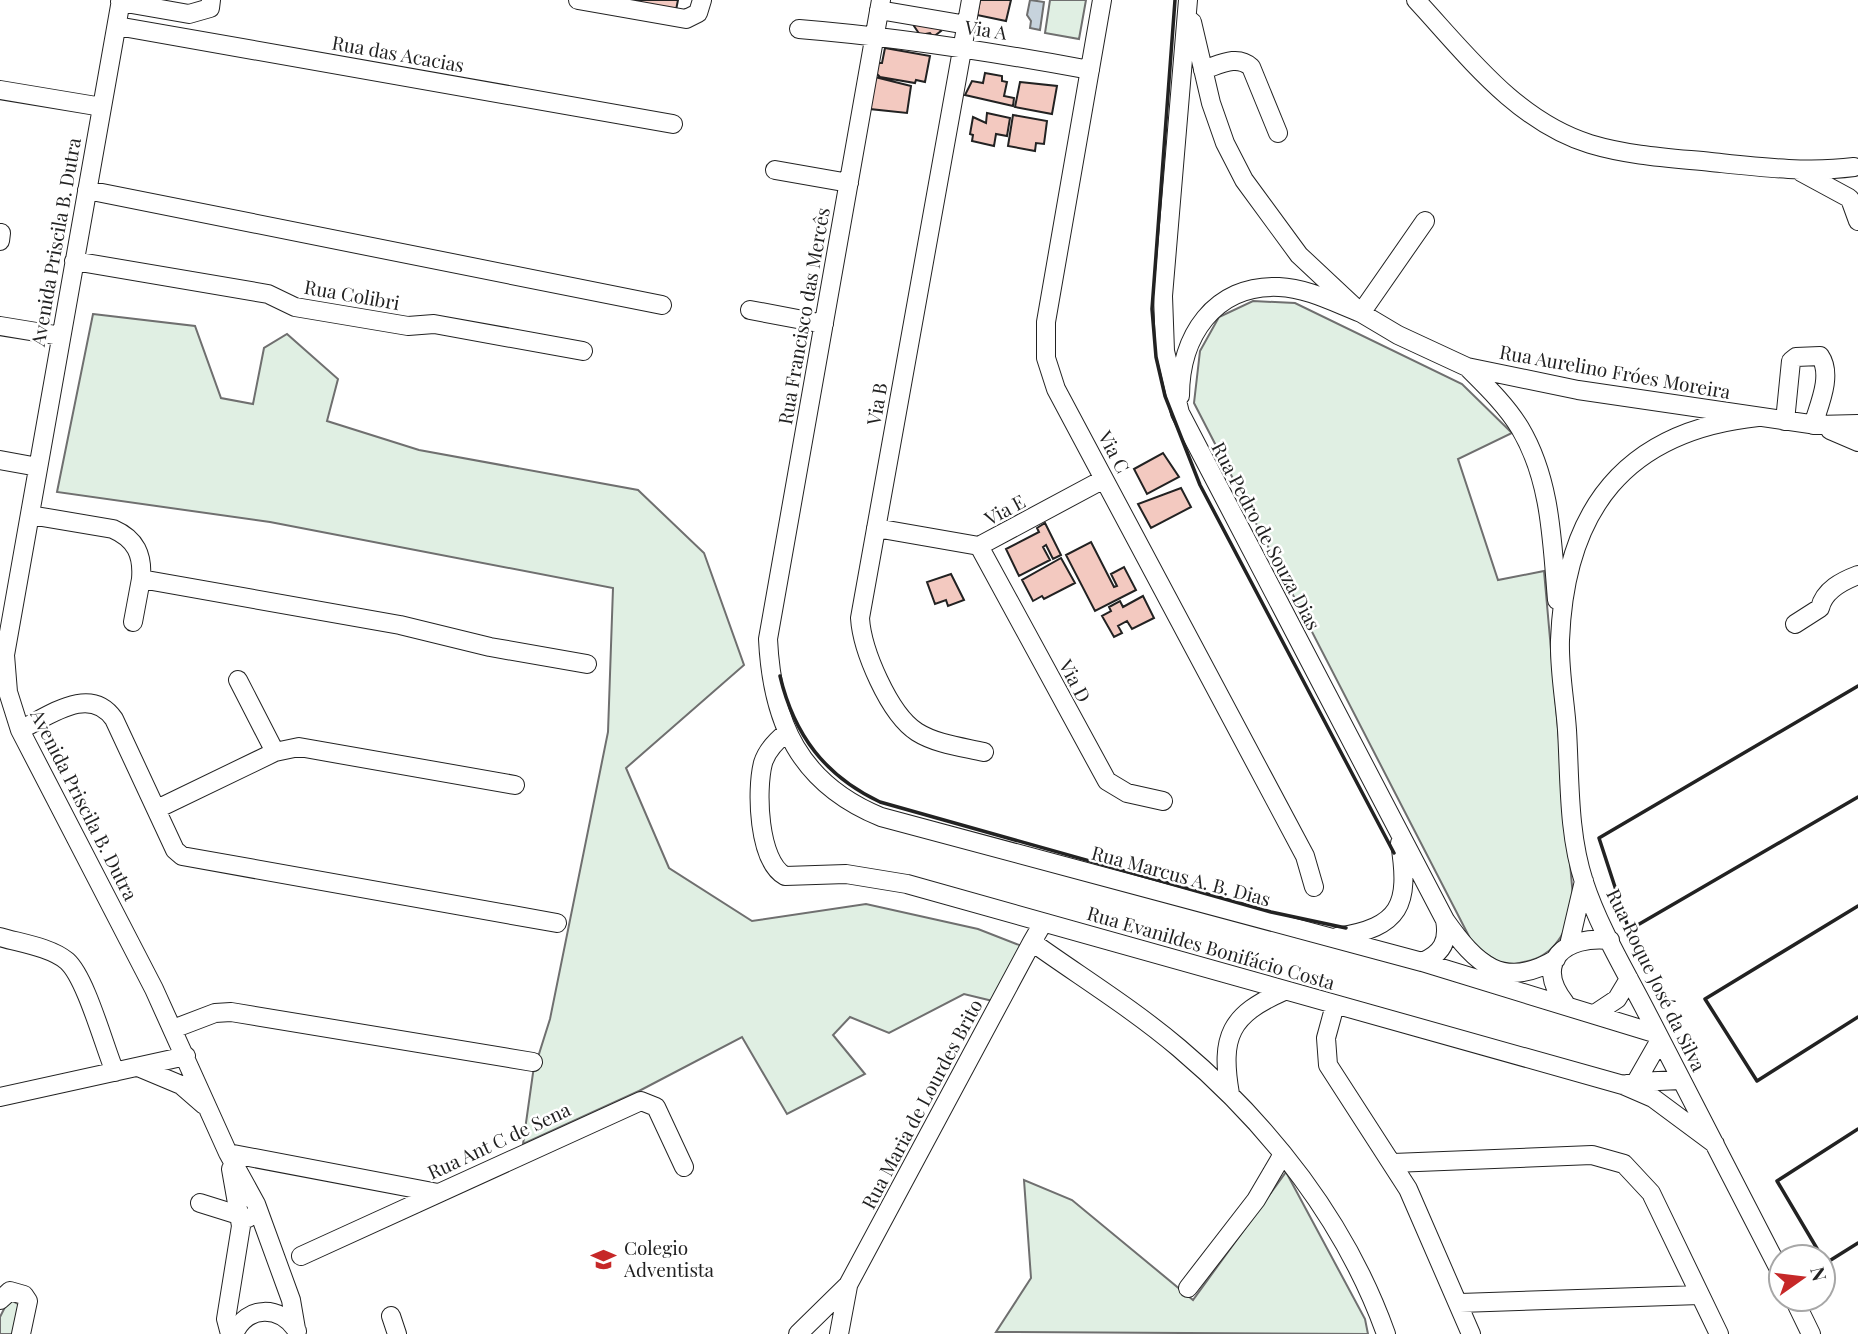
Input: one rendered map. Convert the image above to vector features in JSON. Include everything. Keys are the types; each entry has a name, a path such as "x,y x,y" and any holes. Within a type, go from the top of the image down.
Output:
{"street":[{"path":"121,1 189,14 210,8 211,0"},
{"path":"578,0 686,19 698,13 702,0"},
{"name":"Via B","path":"971,0 860,618 866,654 908,725 929,739 984,752"},
{"name":"Via C","path":"1102,0 1045,338 1045,358 1053,382 1305,856 1314,887"},
{"path":"1416,0 1500,90 1561,132 1589,143 1636,154 1794,170 1857,164"},
{"name":"Avenida Priscila B. Dutra","path":"121,1 5,655 8,692 20,730 173,1029 178,1058 197,1083 228,1153"},
{"name":"Rua Aurelino Fróes Moreira","path":"1188,3 1203,70 1225,143 1259,202 1300,255 1361,313 1398,335 1467,367 1540,384 1815,425"},
{"name":"Rua Pedro de Souza Dias","path":"1188,3 1163,296 1165,351 1180,413 1443,917 1467,952 1488,967 1506,974 1538,970 1556,959"},
{"path":"880,5 967,25"},
{"name":"Rua Francisco das Mercês","path":"786,733 774,692 768,639 880,5"},
{"name":"Rua das Acacias","path":"117,26 673,124"},
{"name":"Via A","path":"799,29 875,35 1090,69"},
{"path":"1203,70 1236,60 1246,62 1279,133"},
{"path":"0,90 102,107"},
{"path":"1857,164 1846,178 1858,221"},
{"path":"775,170 849,183"},
{"path":"1794,170 1853,201"},
{"path":"87,190 662,305"},
{"path":"1180,413 1183,360 1193,332 1209,311 1230,296 1255,287 1281,286 1303,291 1361,313 1425,221"},
{"name":"Rua Colibri","path":"74,261 268,294 295,307 408,326 434,324 583,351"},
{"path":"750,310 824,324"},
{"path":"0,326 61,336"},
{"path":"1785,421 1791,361 1796,357 1820,356 1824,363 1825,383 1815,425"},
{"name":"Rua Roque José da Silva","path":"1467,367 1520,426 1535,457 1550,520 1572,819 1584,881 1629,979 1767,1246"},
{"name":"Rua Roque José da Silva","path":"1560,643 1562,610 1574,553 1598,501 1615,480 1656,446 1680,434 1727,420 1758,417"},
{"path":"1815,425 1858,424"},
{"path":"1815,425 1858,442"},
{"path":"0,460 38,467"},
{"name":"Via E","path":"876,528 979,547 1104,479"},
{"path":"30,515 125,534 139,554 141,579 133,622"},
{"name":"Via D","path":"979,547 1098,769 1117,788 1163,801"},
{"path":"1795,624 1820,608 1822,598 1827,592 1858,575"},
{"path":"141,579 388,622 490,647 587,664"},
{"path":"238,680 275,752"},
{"path":"20,730 74,705 91,701 101,704 114,719 175,850 193,860 557,923"},
{"name":"Rua Evanildes Bonifácio Costa","path":"786,733 772,744 763,761 759,790 769,860 776,871 785,876 821,873 872,877 906,884 1335,1006 1629,1083"},
{"name":"Rua Marcus A. B. Dias","path":"786,733 818,778 840,796 881,817 1422,962 1565,1003 1659,1037"},
{"path":"157,809 275,752 299,747 515,785"},
{"path":"1330,938 1369,932 1386,922 1399,906 1405,882 1397,827"},
{"path":"1565,1003 1555,987 1556,959 1569,944 1584,881"},
{"path":"1399,906 1420,901 1433,905 1443,917 1447,933 1443,946 1434,957 1422,962"},
{"path":"1386,922 1385,941 1395,956"},
{"name":"Rua Maria de Lourdes Brito","path":"798,1334 848,1285 1043,923"},
{"path":"0,937 54,954 69,963 115,1072"},
{"path":"1569,944 1587,938 1610,940"},
{"path":"1032,942 1140,1018 1230,1094 1283,1154 1311,1191 1357,1265 1386,1334"},
{"path":"1596,1013 1617,999 1629,979"},
{"path":"1230,1094 1226,1048 1233,1026 1245,1011 1284,991"},
{"path":"1335,1006 1326,1038 1328,1065 1336,1082 1408,1189 1460,1303 1471,1334"},
{"path":"173,1029 215,1013 231,1012 534,1062"},
{"path":"1629,1083 1659,1037"},
{"path":"4,1094 178,1058"},
{"path":"138,1067 181,1085 211,1115"},
{"path":"1629,1083 1685,1086"},
{"path":"1629,1083 1715,1144"},
{"path":"1653,1098 1685,1086"},
{"name":"Rua Ant C de Sena","path":"301,1256 641,1101 656,1107 684,1167"},
{"path":"228,1153 438,1193"},
{"path":"228,1153 240,1213 239,1249 226,1319 232,1334 247,1317 265,1311 283,1315 298,1332"},
{"path":"228,1153 246,1183 265,1229 291,1300 298,1332"},
{"path":"1188,1288 1256,1200 1283,1154"},
{"path":"1393,1163 1592,1155 1624,1164 1651,1193 1719,1334"},
{"path":"200,1203 240,1213 265,1229"},
{"name":"Rua Maria de Lourdes Brito","path":"839,1334 848,1285"},
{"path":"0,1300 10,1291 24,1296 28,1301 21,1334"},
{"path":"1460,1303 1700,1295"},
{"path":"1801,1313 1811,1334"},
{"path":"391,1316 397,1334"}],"green space":[{"path":"1050,0 1086,0 1079,39 1045,33"},
{"path":"1253,301 1295,303 1462,384 1512,433 1458,459 1498,580 1544,571 1573,897 1571,913 1561,937 1550,950 1530,961 1505,966 1474,946 1194,403 1200,351 1219,317"},
{"path":"93,314 195,326 221,398 253,404 264,348 287,334 338,379 327,421 419,450 638,490 704,553 744,665 626,768 669,868 752,921 866,904 978,929 1032,950 997,1002 964,994 889,1033 850,1017 833,1035 865,1074 787,1114 742,1037 639,1091 523,1144 533,1073 550,1019 608,732 613,588 270,522 57,492"},
{"path":"1286,1172 1365,1319 1368,1334 996,1332 1031,1278 1024,1180 1072,1200 1193,1300"},
{"path":"9,1299 22,1306 17,1334 0,1334 0,1317"}],"shaded area":[{"path":"1030,0 1044,2 1040,30 1030,28 1031,21 1027,15"}],"building":[{"path":"618,0 678,0 676,10"},
{"path":"980,0 1011,0 1006,21 977,15"},
{"path":"922,20 935,21 941,31 933,37 930,33 920,35 914,26"},
{"path":"885,48 930,56 925,82 880,77 876,73 878,63 882,63"},
{"path":"985,73 1002,76 1002,81 1007,82 1004,96 1014,98 1013,106 965,95 972,81 983,83"},
{"path":"875,77 911,86 907,113 870,109"},
{"path":"1020,82 1057,86 1052,114 1015,107"},
{"path":"987,113 1010,118 1007,136 996,134 994,146 972,141 973,135 970,134 973,117 986,123"},
{"path":"1013,115 1047,121 1044,144 1036,143 1035,151 1008,146"},
{"path":"1163,453 1179,477 1147,494 1134,469"},
{"path":"1181,488 1191,507 1151,528 1138,504"},
{"path":"1045,523 1061,555 1053,559 1046,545 1043,547 1050,560 1019,576 1006,549 1039,532 1037,528"},
{"path":"1091,542 1114,587 1117,586 1111,574 1124,567 1136,590 1095,611 1066,555"},
{"path":"1061,558 1075,583 1044,599 1042,596 1033,601 1022,580"},
{"path":"951,574 964,600 948,606 946,600 935,604 927,582"},
{"path":"1143,596 1154,618 1132,629 1127,621 1118,626 1122,633 1114,637 1102,616 1111,611 1109,607 1120,601 1123,607"}],"wall":[{"path":"1175,0 1152,309 1156,357 1165,396 1200,485 1394,853"},
{"path":"780,676 794,717 815,751 843,780 880,802 1271,912 1346,928"},
{"path":"1858,686 1599,838 1629,930 1858,797"},
{"path":"1858,906 1705,999 1757,1081 1858,1017"},
{"path":"1814,1243 1777,1181 1858,1129"},
{"path":"1837,1256 1858,1243"}],"place":[{"name":"Colegio Adventista","path":"604,1259"}]}
